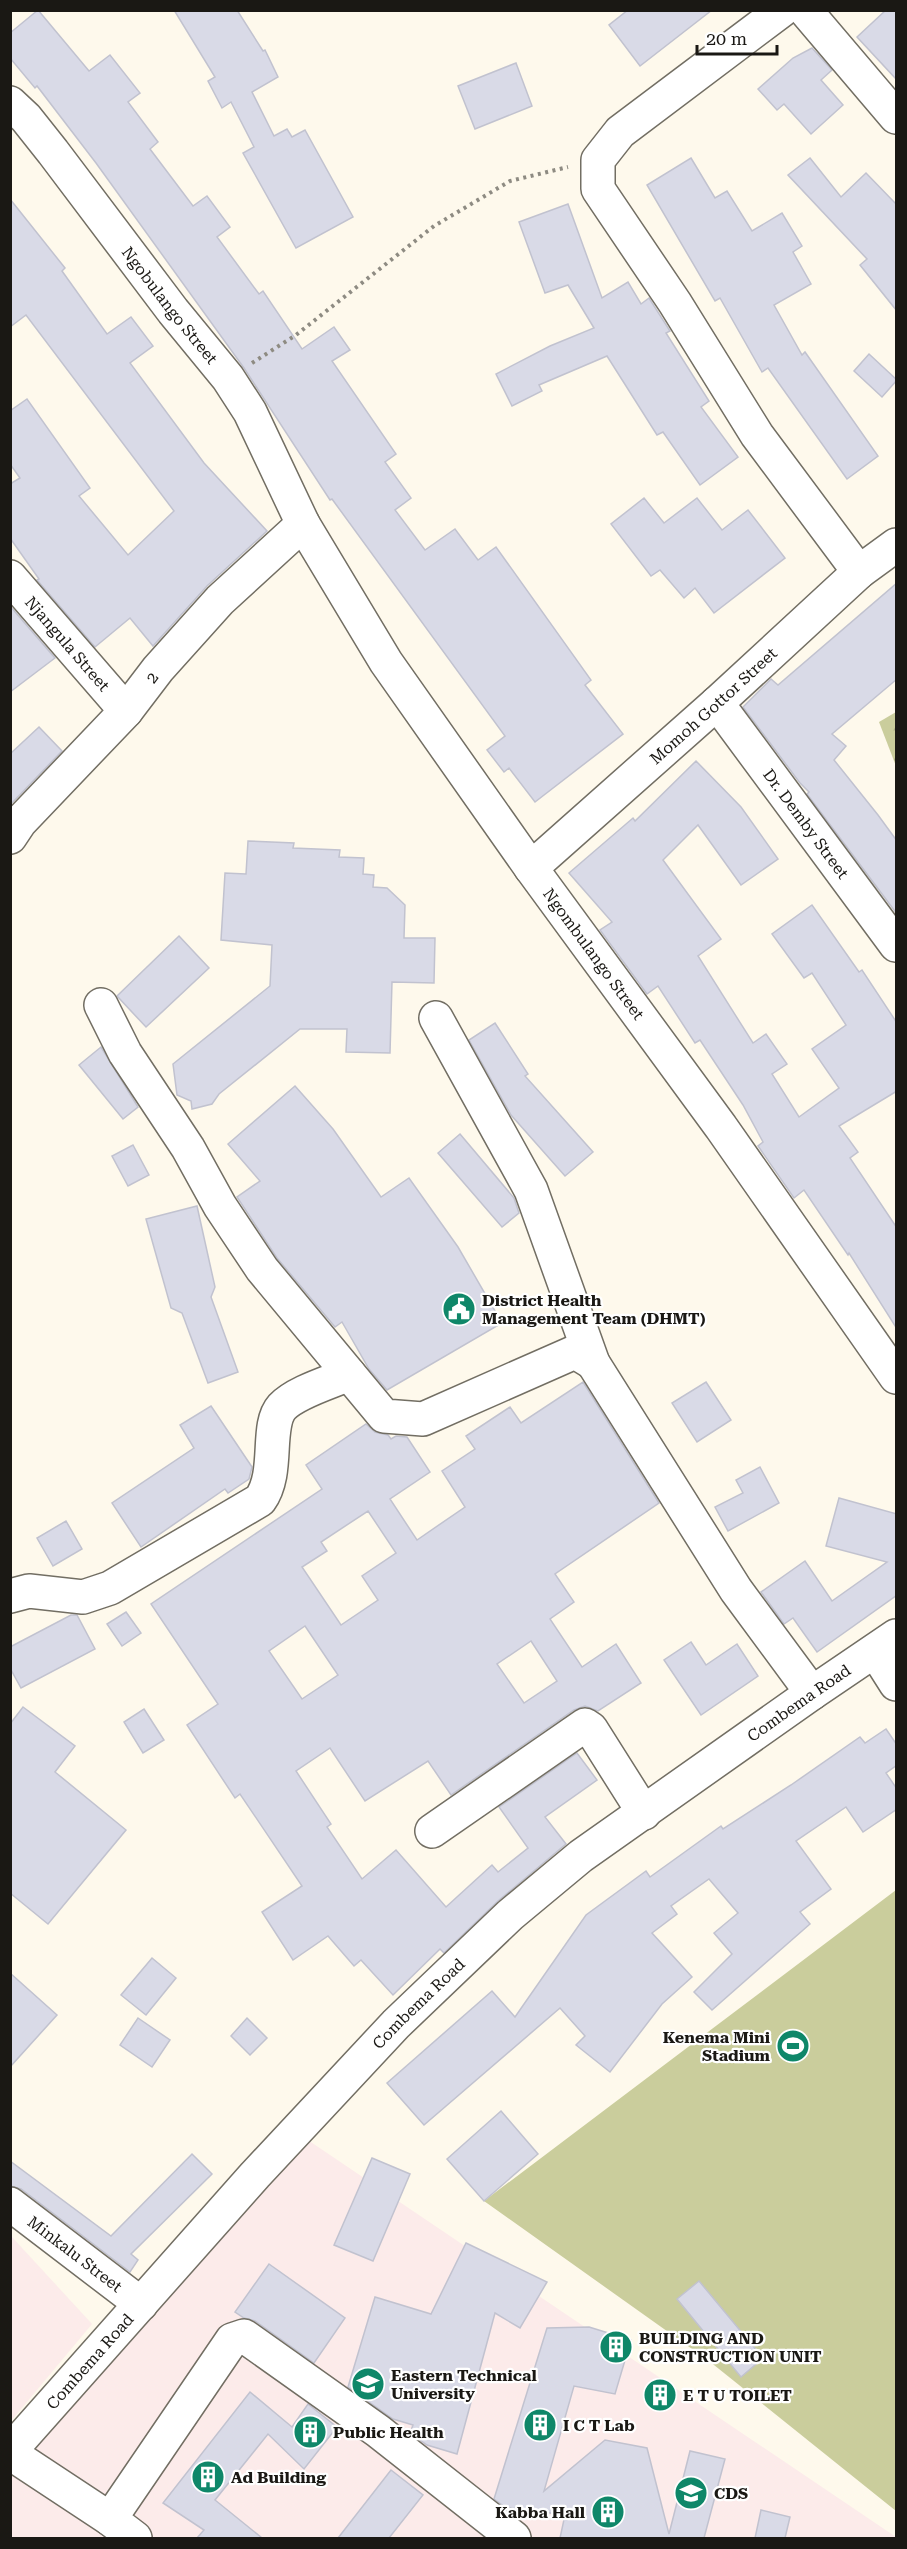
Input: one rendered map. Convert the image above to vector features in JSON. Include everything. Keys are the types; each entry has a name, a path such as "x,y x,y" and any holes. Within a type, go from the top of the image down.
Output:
{"street":[{"path":"782,10 620,132 598,159 598,189 675,303 757,435 859,572"},
{"path":"805,10 897,117"},
{"name":"Ngobulango Street","path":"10,104 26,118 173,312 228,378 250,412 303,524"},
{"name":"2","path":"10,837 20,822 126,711 158,669 220,600 303,524"},
{"name":"Ngombulango Street","path":"303,524 386,663 531,868 721,1127 897,1377"},
{"name":"Momoh Gottor Street","path":"531,868 717,703 859,572 897,545"},
{"name":"Njangula Street","path":"10,577 126,711"},
{"name":"Dr. Demby Street","path":"717,703 897,945"},
{"path":"101,1005 126,1053 188,1148 220,1206 262,1269 384,1416 423,1419 555,1358 575,1352 593,1363"},
{"path":"436,1018 531,1190 593,1363 736,1590 812,1693"},
{"path":"10,1596 29,1590 84,1596 110,1588 260,1500 268,1489 271,1473 275,1417 283,1406 296,1397 349,1374"},
{"path":"886,1643 897,1684"},
{"name":"Combema Road","path":"10,2452 255,2175 396,2024 510,1915 581,1856 886,1643"},
{"path":"432,1830 585,1725 591,1729 644,1813"},
{"name":"Minkalu Street","path":"10,2204 141,2304"},
{"path":"110,2519 232,2340 244,2336 378,2431 514,2538"},
{"path":"10,2452 135,2538"}],"path":[{"path":"228,378 296,335 434,226 510,181 598,159"}],"shaded area":[{"name":"Eastern Technical University","path":"293,2130 896,2538 11,2538 11,2448"},
{"path":"11,2236 92,2324 11,2421"}],"green space":[{"path":"896,712 896,766 879,722"},
{"name":"Kenema Mini Stadium","path":"896,1890 896,2511 709,2361 484,2201"}],"building":[{"path":"38,10 89,71 110,55 140,93 128,102 158,142 150,149 193,206 207,196 230,227 217,237 259,294 263,291 302,349 334,327 350,350 332,361 396,454 385,462 411,498 395,510 425,550 455,529 478,560 496,547 591,680 585,685 623,734 535,802 509,768 504,772 487,750 505,736 332,499 330,500 244,368 96,163 37,86 35,88 10,58 10,33"},
{"path":"174,10 237,10 263,51 265,50 278,77 252,92 274,136 287,129 292,137 305,130 353,217 296,248 243,153 254,147 231,102 222,108 208,81 215,77"},
{"path":"628,10 712,10 640,66 609,25"},
{"path":"886,10 897,10 897,80 857,37"},
{"path":"812,48 832,70 821,80 843,105 811,134 784,104 777,110 758,89 793,58"},
{"path":"516,63 532,106 475,129 458,86"},
{"path":"691,158 715,198 727,191 752,231 782,213 802,246 793,252 811,284 774,305 802,355 805,352 878,456 847,479 768,368 762,372 720,298 715,301 647,185"},
{"path":"810,158 841,197 866,173 897,205 897,311 860,265 867,259 788,175"},
{"path":"10,199 65,268 62,271 107,334 131,317 153,346 130,363 204,463 267,531 207,586 153,646 130,618 95,647 37,580 39,579 10,538 10,484 20,478 10,464 10,411 27,399 90,488 79,496 128,555 174,511 26,315 10,327"},
{"path":"568,204 602,298 628,282 641,304 649,298 670,331 666,333 709,401 701,407 738,457 700,485 663,432 657,435 607,356 539,385 542,391 512,406 496,374 550,346 594,328 568,285 545,293 519,222"},
{"path":"869,354 897,380 882,397 854,371"},
{"path":"644,498 664,523 697,498 722,530 748,510 785,558 714,613 695,588 684,598 660,570 651,576 611,524"},
{"path":"897,583 897,679 832,734 846,746 834,760 897,841 897,914 807,794 809,792 743,707 771,679 778,685"},
{"path":"10,606 55,658 10,692"},
{"path":"39,727 62,751 10,805 10,754"},
{"path":"696,761 741,807 778,859 741,885 698,825 663,860 721,939 698,956 753,1043 766,1034 787,1064 772,1074 799,1117 839,1088 812,1049 846,1025 812,973 804,978 772,934 812,905 859,972 862,970 897,1023 897,1091 839,1126 858,1152 850,1158 897,1228 897,1329 849,1253 848,1255 804,1190 794,1198 758,1146 763,1142 743,1105 700,1040 695,1043 658,986 647,994 600,930 612,922 569,873 633,818 635,821"},
{"path":"248,841 294,843 293,848 340,850 339,857 364,858 363,874 374,875 373,887 387,888 405,905 404,938 435,938 434,983 392,982 390,1053 346,1052 347,1029 300,1029 219,1094 212,1104 192,1109 191,1101 177,1095 173,1064 270,986 272,945 221,940 225,873 246,874"},
{"path":"179,936 209,968 146,1027 117,996"},
{"path":"495,1023 528,1074 525,1076 593,1152 565,1176 511,1115 469,1040"},
{"path":"101,1047 138,1107 123,1119 79,1065"},
{"path":"295,1086 333,1129 381,1197 409,1178 458,1247 502,1323 387,1390 369,1369 342,1322 335,1327 277,1258 237,1197 260,1181 228,1144"},
{"path":"460,1134 514,1198 519,1213 502,1227 438,1153"},
{"path":"133,1145 149,1175 128,1186 112,1156"},
{"path":"197,1206 215,1287 211,1297 238,1372 208,1383 182,1313 171,1308 146,1219"},
{"path":"583,1382 659,1503 555,1574 574,1602 550,1619 582,1667 616,1644 641,1683 598,1711 585,1706 574,1710 451,1795 428,1761 365,1801 330,1748 296,1771 331,1824 327,1827 362,1879 396,1850 446,1907 492,1865 498,1872 528,1848 499,1807 577,1753 597,1780 545,1817 566,1844 498,1901 444,1953 440,1949 393,1995 361,1960 354,1966 328,1936 293,1960 262,1912 302,1886 240,1794 235,1798 187,1725 218,1704 151,1604 322,1489 306,1465 366,1424 375,1432 388,1435 391,1439 396,1436 407,1437 430,1472 390,1499 417,1540 465,1507 442,1471 475,1449 466,1436 510,1407 521,1423","holes":["368,1511 396,1553 362,1576 378,1600 341,1625 302,1567 327,1551 321,1542","305,1626 338,1675 302,1699 269,1651","531,1641 557,1681 524,1703 497,1664"]},
{"path":"706,1382 731,1420 697,1442 672,1403"},
{"path":"211,1406 252,1467 249,1479 228,1493 225,1489 141,1547 112,1503 194,1448 180,1425"},
{"path":"760,1467 779,1503 728,1531 715,1507 743,1493 736,1480"},
{"path":"839,1498 897,1514 897,1595 817,1652 793,1618 784,1624 761,1592 805,1561 832,1601 887,1562 826,1546"},
{"path":"66,1521 82,1549 53,1566 37,1538"},
{"path":"126,1612 141,1633 122,1646 107,1624"},
{"path":"71,1615 77,1615 95,1649 21,1688 10,1668 10,1647"},
{"path":"691,1642 706,1665 737,1644 758,1676 701,1715 664,1660"},
{"path":"23,1707 75,1746 55,1772 126,1830 48,1924 10,1893 10,1724"},
{"path":"144,1709 164,1740 143,1753 124,1722"},
{"path":"886,1729 897,1745 897,1765 886,1773 897,1789 897,1809 863,1832 846,1807 796,1841 831,1889 800,1912 810,1924 712,2010 694,1992 732,1954 714,1933 738,1913 709,1879 671,1906 677,1914 652,1933 692,1977 662,2004 610,2072 576,2045 585,2036 560,2008 424,2125 387,2083 492,1991 515,2017 586,1915 646,1871 650,1877 721,1826 723,1829 860,1737 865,1743"},
{"path":"152,1958 176,1978 146,2015 121,1995"},
{"path":"10,1973 57,2015 10,2067"},
{"path":"138,2018 170,2040 152,2067 120,2045"},
{"path":"247,2018 267,2038 250,2055 231,2036"},
{"path":"501,2111 538,2154 484,2201 447,2159"},
{"path":"192,2154 212,2174 131,2254 138,2260 130,2272 21,2189 10,2186 10,2161 111,2236"},
{"path":"372,2158 410,2174 373,2261 334,2245"},
{"path":"466,2243 547,2282 520,2328 495,2313 457,2454 427,2445 410,2433 413,2425 393,2419 348,2387 375,2297 431,2314"},
{"path":"269,2264 345,2318 314,2363 255,2321 235,2312"},
{"path":"699,2281 763,2358 741,2377 677,2299"},
{"path":"589,2327 631,2340 615,2394 574,2386 544,2491 605,2440 647,2448 669,2534 690,2451 725,2459 704,2538 560,2538 565,2515 505,2507 494,2499 547,2328"},
{"name":"E T U TOILET","path":"650,2383 674,2387 671,2407 647,2404"},
{"name":"Ad Building","path":"250,2392 292,2427 308,2404 337,2427 304,2469 268,2434 215,2500 262,2538 197,2538 204,2530 163,2503"},
{"path":"391,2470 423,2495 389,2538 338,2538"},
{"path":"761,2510 790,2517 785,2538 755,2538"}],"place":[{"name":"District Health Management Team (DHMT)","path":"459,1309"},
{"name":"Kenema Mini Stadium","path":"793,2046"},
{"name":"BUILDING AND CONSTRUCTION UNIT","path":"616,2347"},
{"name":"Eastern Technical University","path":"368,2384"},
{"name":"E T U TOILET","path":"660,2395"},
{"name":"I C T Lab","path":"540,2425"},
{"name":"Public Health","path":"310,2432"},
{"name":"Ad Building","path":"208,2477"},
{"name":"CDS","path":"691,2493"},
{"name":"Kabba Hall","path":"608,2512"}]}
